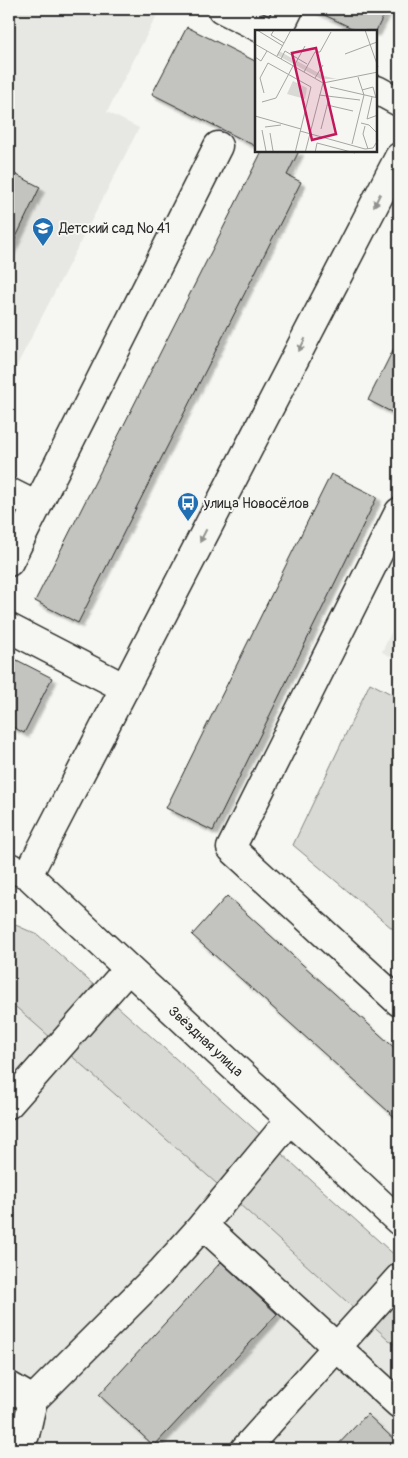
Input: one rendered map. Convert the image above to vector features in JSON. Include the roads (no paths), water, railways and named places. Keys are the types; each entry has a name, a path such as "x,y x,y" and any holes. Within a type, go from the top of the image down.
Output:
{"street":[{"path":"222,9 264,30"},
{"path":"278,30 289,9"},
{"path":"378,91 399,102"},
{"path":"9,562 218,146"},
{"path":"18,871 124,688 399,157"},
{"path":"9,492 37,506"},
{"path":"399,512 231,848 399,1002"},
{"path":"9,628 124,688"},
{"name":"Звёздная улица","path":"18,871 128,969 399,1221"},
{"path":"9,1104 128,969"},
{"path":"12,1449 25,1435 33,1400 161,1272 203,1225 290,1120"},
{"path":"203,1225 399,1404"},
{"path":"253,1447 337,1347 399,1278"},
{"path":"9,1386 33,1400"}],"place":[{"name":"Детский сад № 41","path":"43,247"},
{"name":"улица Новосёлов","path":"188,522"}]}
